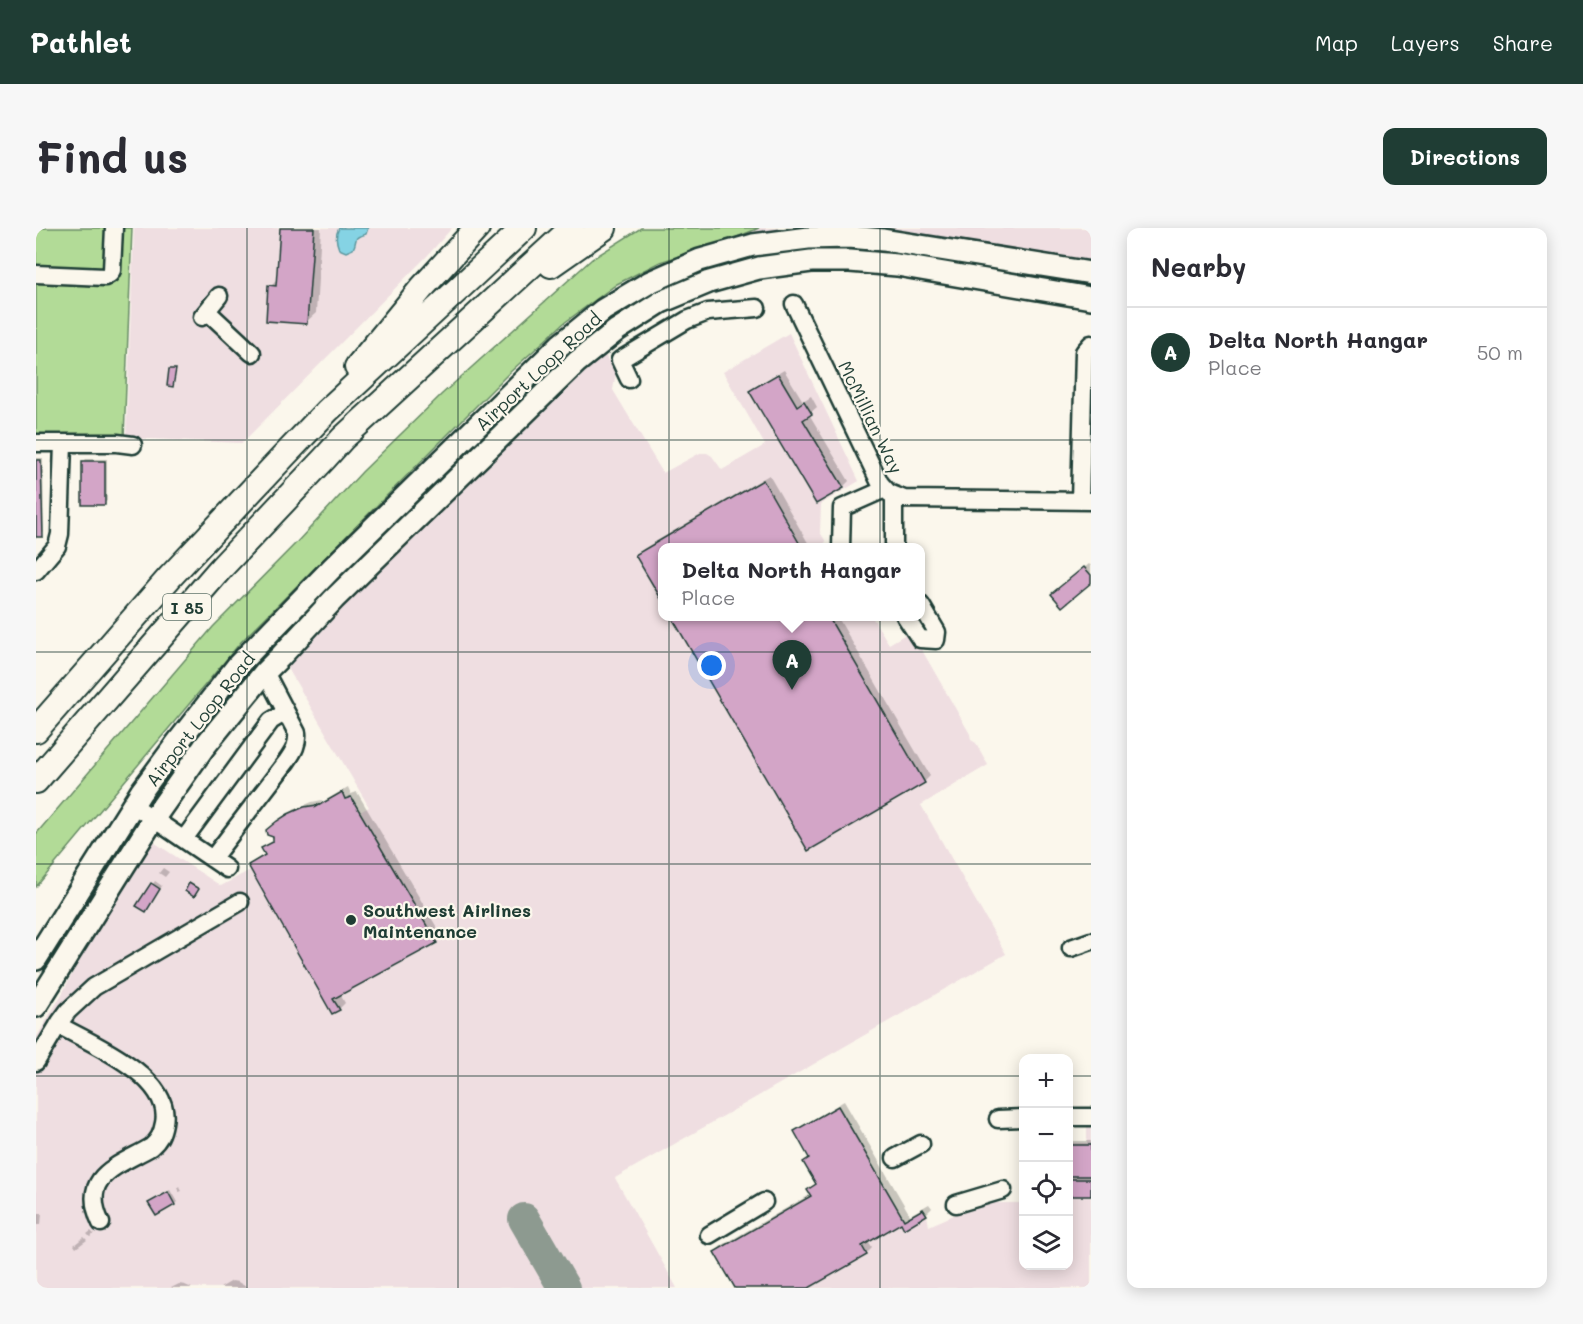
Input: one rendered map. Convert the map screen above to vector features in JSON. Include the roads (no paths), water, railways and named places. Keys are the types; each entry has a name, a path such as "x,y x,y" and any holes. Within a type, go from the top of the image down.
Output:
{"highway":[{"path":"327,411 352,373 386,331 477,228"},
{"name":"I 85","path":"36,730 170,577 327,411 524,228"},
{"name":"I 85","path":"36,781 221,568 343,438 572,228"},
{"path":"343,438 380,420 500,305 551,264 604,228"}],"main road":[{"name":"Airport Loop Road","path":"36,959 133,805 177,743 238,665 332,568 560,345 603,310 650,282 700,260 753,245 808,238 898,235 1091,273"},
{"name":"Airport Loop Road","path":"36,1006 154,818 204,747 265,672 334,599 568,370 617,330 662,302 709,282 759,268 811,261 850,261 897,265 1091,298"}],"street":[{"path":"36,274 105,278 112,270 114,228"},
{"path":"897,265 898,235"},
{"path":"219,296 204,314 252,353"},
{"name":"McMillian Way","path":"794,304 880,483 890,492 904,499 1086,501"},
{"path":"629,379 620,360 687,320 708,312 757,308"},
{"path":"1086,501 1084,352 1091,344"},
{"path":"36,443 133,445"},
{"path":"36,571 57,546 60,534 63,443"},
{"path":"841,543 842,508 890,492 894,543"},
{"path":"908,621 920,639 936,640 937,632 925,612"},
{"path":"212,859 295,749 298,741 297,733 265,672"},
{"path":"184,839 271,721 286,712"},
{"path":"133,805 227,869"},
{"path":"36,1062 68,1011 94,987 240,902"},
{"path":"1071,948 1091,941"},
{"path":"58,1025 137,1070 158,1094 164,1107 164,1126 157,1142 107,1172 97,1185 93,1194 95,1211 101,1223"},
{"path":"1073,1117 1091,1117"},
{"path":"998,1119 1019,1118"},
{"path":"895,1158 921,1144"},
{"path":"956,1204 1003,1190"},
{"path":"709,1235 764,1202"}],"water":[{"path":"339,228 368,228 366,234 357,238 353,249 346,252 339,249 337,244 336,236"}],"place":[{"name":"Delta North Hangar","path":"792,690"},
{"name":"Southwest Airlines Maintenance","path":"351,920"}]}
